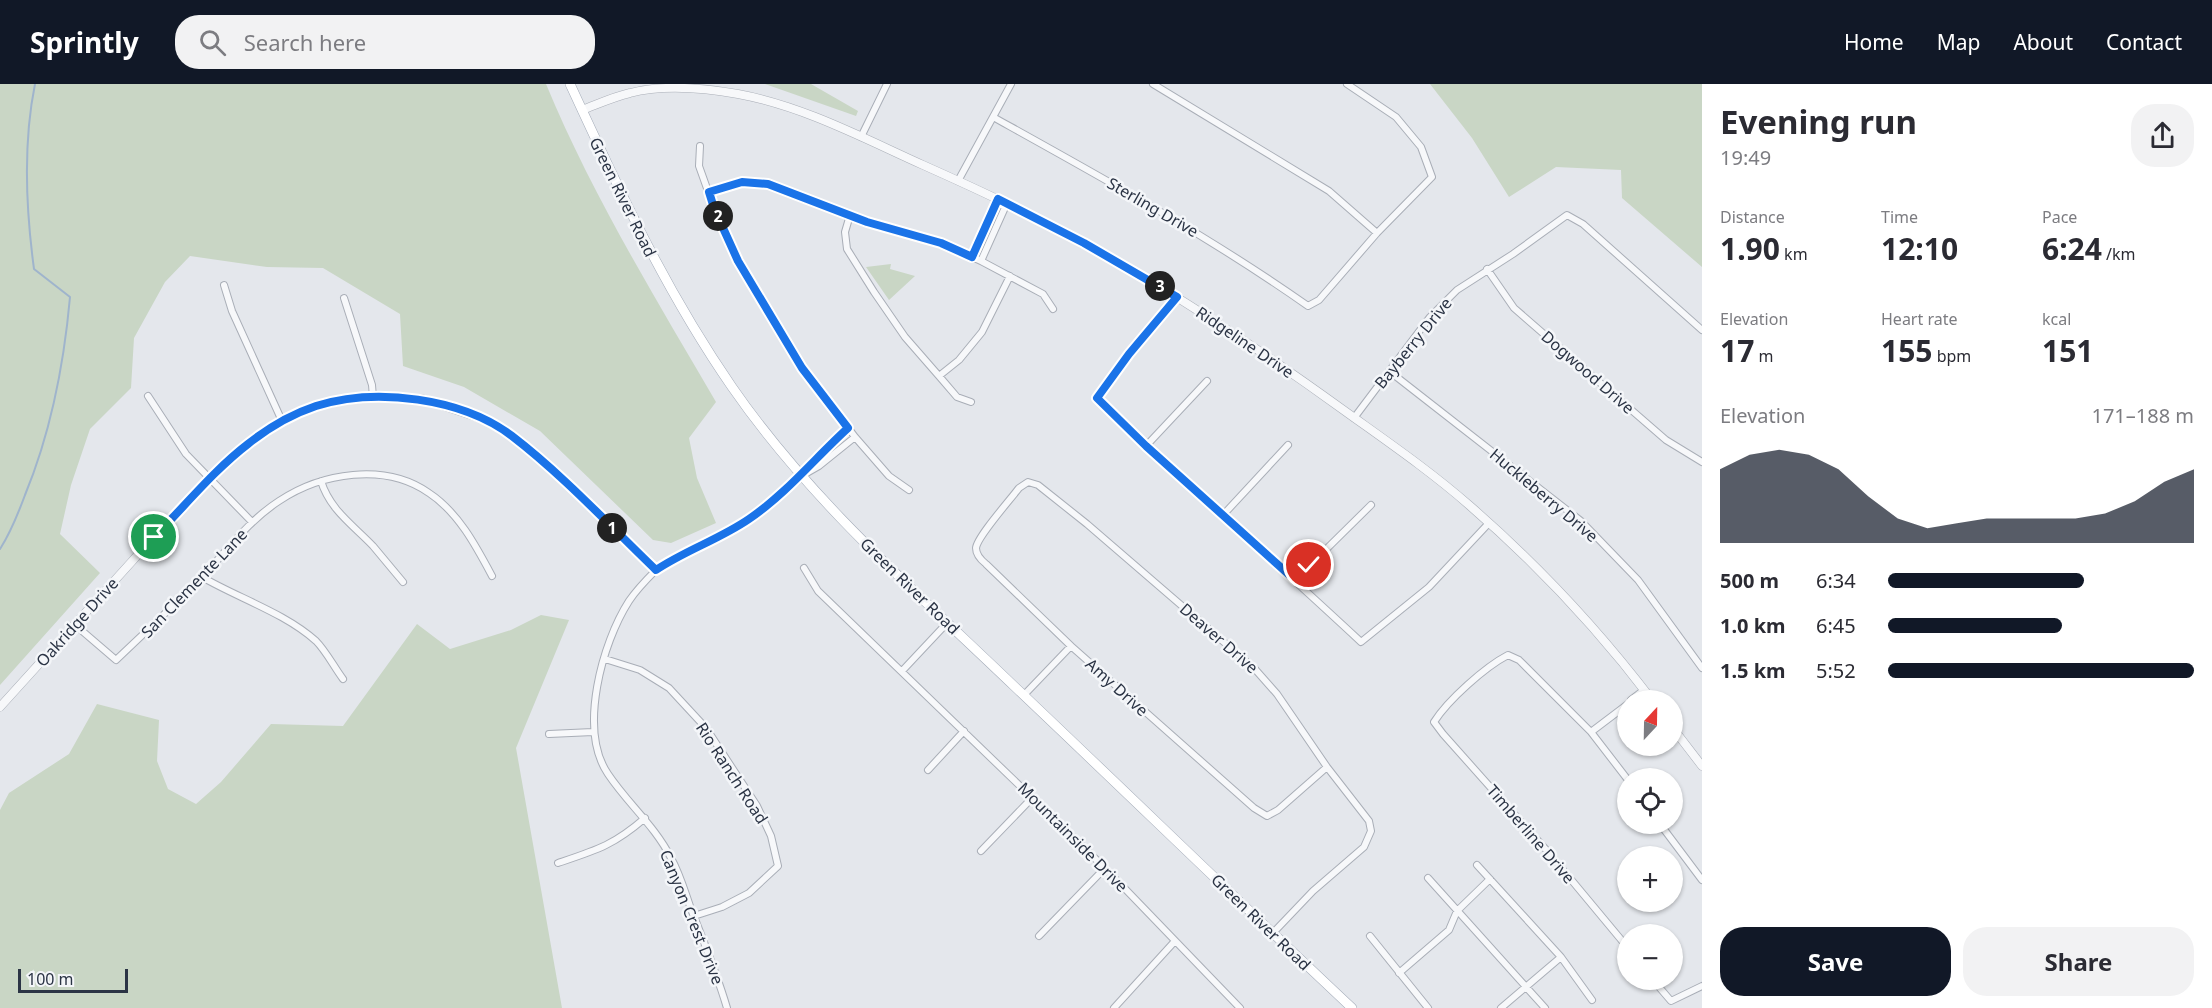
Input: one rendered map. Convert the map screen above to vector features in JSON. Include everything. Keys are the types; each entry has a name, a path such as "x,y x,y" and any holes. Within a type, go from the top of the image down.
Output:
{"main road":[{"name":"Green River Road","path":"570,84 638,230 671,291 732,387 802,476 865,543 1352,1008"}],"street":[{"path":"861,137 887,84"},
{"path":"958,181 1011,84"},
{"path":"1153,84 1329,191 1377,233 1432,177 1421,147 1396,117 1347,84"},
{"name":"Ridgeline Drive","path":"582,110 632,92 668,88 737,94 767,101 797,110 861,137 1007,203 1084,243 1177,297 1259,351 1431,474 1490,523 1550,581 1597,631 1644,690"},
{"name":"Sterling Drive","path":"993,117 1146,202 1247,263 1308,306 1319,300 1377,233"},
{"path":"700,146 699,166 714,208 738,261 802,368 855,437 889,476 909,490"},
{"path":"709,192 742,182 768,184 867,222 941,243 1043,294 1053,309"},
{"path":"972,257 998,199"},
{"path":"981,261 1007,203"},
{"name":"Bayberry Drive","path":"1354,418 1430,317 1457,290 1513,254 1567,214 1583,224 1702,330"},
{"path":"850,215 845,232 847,249 905,337 957,396 971,402"},
{"name":"Dogwood Drive","path":"1487,269 1514,308 1666,440 1702,462"},
{"path":"939,376 959,360 982,332 1010,276"},
{"path":"224,285 232,311 282,421"},
{"path":"1177,297 1129,354 1097,398 1146,446 1224,514 1361,642 1429,587 1490,523"},
{"path":"344,298 372,385 373,397"},
{"name":"Huckleberry Drive","path":"1389,370 1581,521 1638,579 1702,668"},
{"path":"1146,446 1207,381"},
{"path":"148,396 186,454 252,522"},
{"name":"Oakridge Drive","path":"0,707 74,624 232,456 282,421 316,406 373,397 423,399 483,419 511,435 550,468 656,570"},
{"name":"Canyon Crest Drive","path":"802,476 813,460 848,428"},
{"name":"Canyon Crest Drive","path":"727,1008 673,860 645,818 607,773 598,755 594,732 595,696 619,619 641,585 656,570 687,551 739,525 855,437"},
{"path":"1224,514 1288,444"},
{"name":"San Clemente Lane","path":"74,624 116,660 158,622 252,522 299,488 346,475 376,474 403,480 429,493 450,512 475,543 492,576"},
{"path":"321,481 325,494 338,513 373,546 403,582"},
{"name":"Deaver Drive","path":"976,550 979,538 1019,488 1028,482 1038,485 1087,524 1254,668 1284,703 1327,767 1366,816 1371,831 1364,847 1313,891 1272,934"},
{"path":"1295,580 1371,506"},
{"name":"Amy Drive","path":"976,550 978,556 1071,646 1254,808 1267,816 1278,810 1327,767"},
{"name":"Mountainside Drive","path":"804,568 818,591 1105,868 1240,1008"},
{"path":"202,577 292,623 317,642 343,679"},
{"path":"902,671 948,622"},
{"path":"1024,695 1071,646"},
{"name":"Timberline Drive","path":"1591,732 1519,660 1508,655 1496,661 1442,710 1434,722 1550,853 1617,935"},
{"name":"Rio Ranch Road","path":"605,659 640,670 669,688 706,728 757,806 771,836 778,866 750,893 722,907 694,916"},
{"path":"1617,712 1591,732 1619,768"},
{"path":"928,770 964,731"},
{"path":"549,734 594,732"},
{"path":"1683,741 1702,764"},
{"path":"981,851 1033,797"},
{"path":"558,863 602,848 625,836 645,818"},
{"path":"1668,834 1702,880"},
{"path":"1477,865 1561,957 1592,1000"},
{"path":"1039,936 1105,868"},
{"path":"1428,878 1545,1008"},
{"path":"1399,973 1449,930 1458,911 1490,879"},
{"path":"1370,936 1428,1008"},
{"path":"1114,1008 1175,941"},
{"path":"1502,1008 1561,957"},
{"path":"1662,990 1671,1001 1702,986"}],"green space":[{"path":"0,84 546,84 604,206 716,402 689,438 697,478 716,523 671,543 653,540 540,431 464,387 403,366 400,314 323,268 267,267 190,256 165,282 134,338 131,388 90,429 71,485 60,534 100,573 0,685"},
{"path":"765,84 811,84 858,111 856,116"},
{"path":"1430,84 1702,84 1702,267 1622,198 1621,170 1556,167 1509,197 1472,138"},
{"path":"891,264 890,269 915,276 889,300 866,267"},
{"path":"541,615 569,620 516,748 562,1008 0,1008 0,810 9,793 69,754 97,704 159,720 157,761 168,789 196,804 221,782 271,724 343,726 417,624 450,649 511,630"}],"waterway":[{"path":"0,549 20,509 49,422 60,372 70,297 34,269 29,224 27,153 35,84"}],"route":[{"path":"154,537 232,456 282,421 316,406 373,397 423,399 483,419 511,435 550,468 656,570 696,546 737,527 802,476 813,460 848,428 802,368 738,261 714,208 709,192 742,182 768,184 867,222 941,243 972,257 998,199 1084,243 1177,297 1129,354 1097,398 1146,446 1295,580 1309,565"}]}
